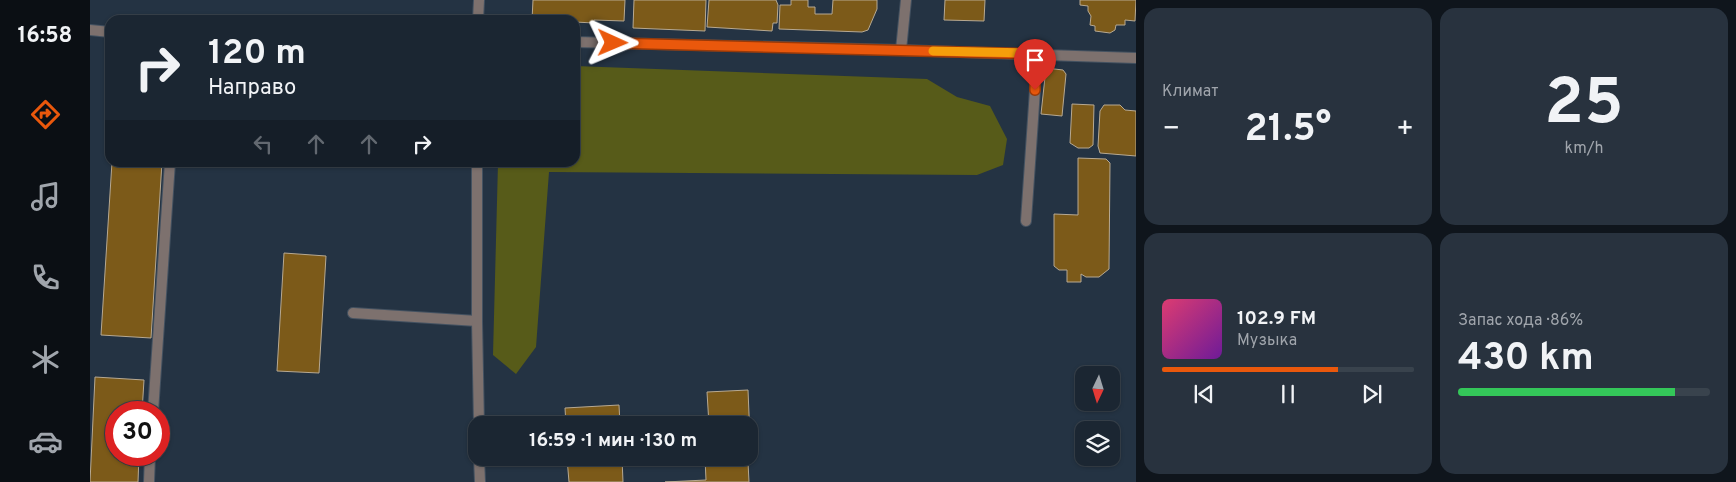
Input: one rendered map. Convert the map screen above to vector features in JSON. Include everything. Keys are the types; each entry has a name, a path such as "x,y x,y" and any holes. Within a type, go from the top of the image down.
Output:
{"street":[{"path":"478,15 479,0"},
{"path":"901,50 906,0"},
{"path":"90,30 105,32"},
{"path":"580,42 1136,58"},
{"path":"1026,221 1035,90 1035,54"},
{"path":"154,401 170,167"},
{"path":"478,167 479,416"},
{"path":"353,313 477,321"},
{"path":"149,482 150,466"},
{"path":"479,466 480,482"}],"green space":[{"path":"580,66 927,79 957,97 990,106 1007,139 1003,165 977,175 549,172 536,347 516,374 493,355 498,167 580,167"}],"building":[{"path":"533,0 625,0 624,21 594,20 594,23 580,22 580,15 532,15"},
{"path":"634,0 706,0 705,31 633,28"},
{"path":"709,0 776,0 778,5 777,23 773,23 772,31 707,27"},
{"path":"791,0 808,0 808,7 815,7 815,14 832,14 833,0 877,0 877,9 868,30 862,32 779,29 780,5 791,5"},
{"path":"945,0 985,0 984,21 944,20"},
{"path":"1080,0 1136,0 1135,21 1125,20 1125,25 1116,25 1115,30 1110,33 1095,31 1095,26 1090,25 1091,16 1088,6 1080,5"},
{"path":"1046,68 1063,70 1066,74 1062,116 1041,114"},
{"path":"1072,104 1094,105 1093,145 1089,148 1078,148 1070,143"},
{"path":"1104,105 1120,105 1125,110 1136,111 1136,156 1100,153 1098,146 1100,111"},
{"path":"1078,158 1106,159 1110,163 1109,269 1099,277 1086,277 1081,274 1081,282 1067,282 1067,270 1059,270 1054,266 1054,214 1078,215"},
{"path":"112,167 162,167 151,338 101,335"},
{"path":"284,253 326,256 319,373 277,371"},
{"path":"95,377 144,380 143,401 105,401 105,466 139,466 138,482 90,482"},
{"path":"748,390 749,416 708,416 707,392"},
{"path":"619,405 620,416 565,416 565,408"},
{"path":"568,466 622,466 623,482 569,482"},
{"path":"705,466 748,466 749,482 665,482 706,480"}],"slow traffic":[{"path":"933,51 1025,53"}],"route":[{"path":"613,43 1035,54 1035,90"}]}
